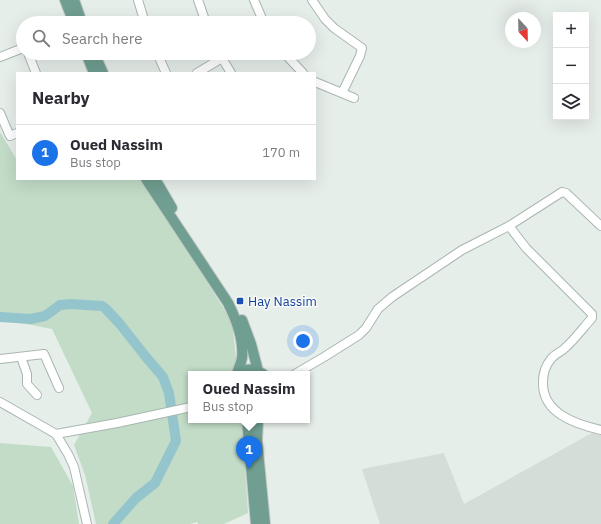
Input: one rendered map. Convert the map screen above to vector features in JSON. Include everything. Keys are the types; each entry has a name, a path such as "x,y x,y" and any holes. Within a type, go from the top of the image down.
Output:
{"main road":[{"path":"65,0 71,16"},
{"path":"74,0 80,16"},
{"path":"89,60 94,72"},
{"path":"97,60 102,72"},
{"path":"147,180 228,303 237,323 242,347 242,359 238,371"},
{"path":"156,180 179,219 232,296 251,344 260,371"},
{"path":"243,371 247,369 256,371"},
{"path":"247,423 256,524"},
{"path":"258,423 257,440 265,524"}],"street":[{"path":"138,0 143,16"},
{"path":"198,0 204,16"},
{"path":"254,0 261,16"},
{"path":"312,0 330,24 362,48 360,56 342,93"},
{"path":"0,57 16,51"},
{"path":"31,60 36,72"},
{"path":"160,60 166,72"},
{"path":"198,72 215,60"},
{"path":"223,60 230,72"},
{"path":"291,60 302,72"},
{"path":"316,82 354,98"},
{"path":"0,113 10,136 16,133"},
{"path":"300,371 324,358 359,335 366,328 378,309 392,297 462,250 509,226 564,192 601,226"},
{"path":"509,226 521,243 592,314 592,318 565,348 551,359 545,368 543,387 546,399 552,408 567,419 582,426 601,430"},
{"path":"1,361 44,354 59,388"},
{"path":"21,357 27,374 27,384 38,395"},
{"path":"0,402 56,434 74,467 87,524"},
{"path":"56,434 188,407"}],"shaded area":[{"path":"601,428 601,524 380,524 362,469 444,453 464,504"}],"green space":[{"path":"0,132 16,158 16,180 144,180 232,322 238,371 188,371 188,423 242,423 248,513 224,524 198,524 197,522 190,524 96,524 85,475 74,445 92,413 52,329 0,319"},
{"path":"0,443 51,447 73,486 79,524 0,524"}],"waterway":[{"path":"0,317 31,319 45,316 60,305 70,304 102,306 120,324 163,377 169,393 176,441 155,483 136,498 113,524"}],"place":[{"name":"Hay Nassim","path":"240,301"},
{"name":"Oued Nassim","path":"249,469"}]}
